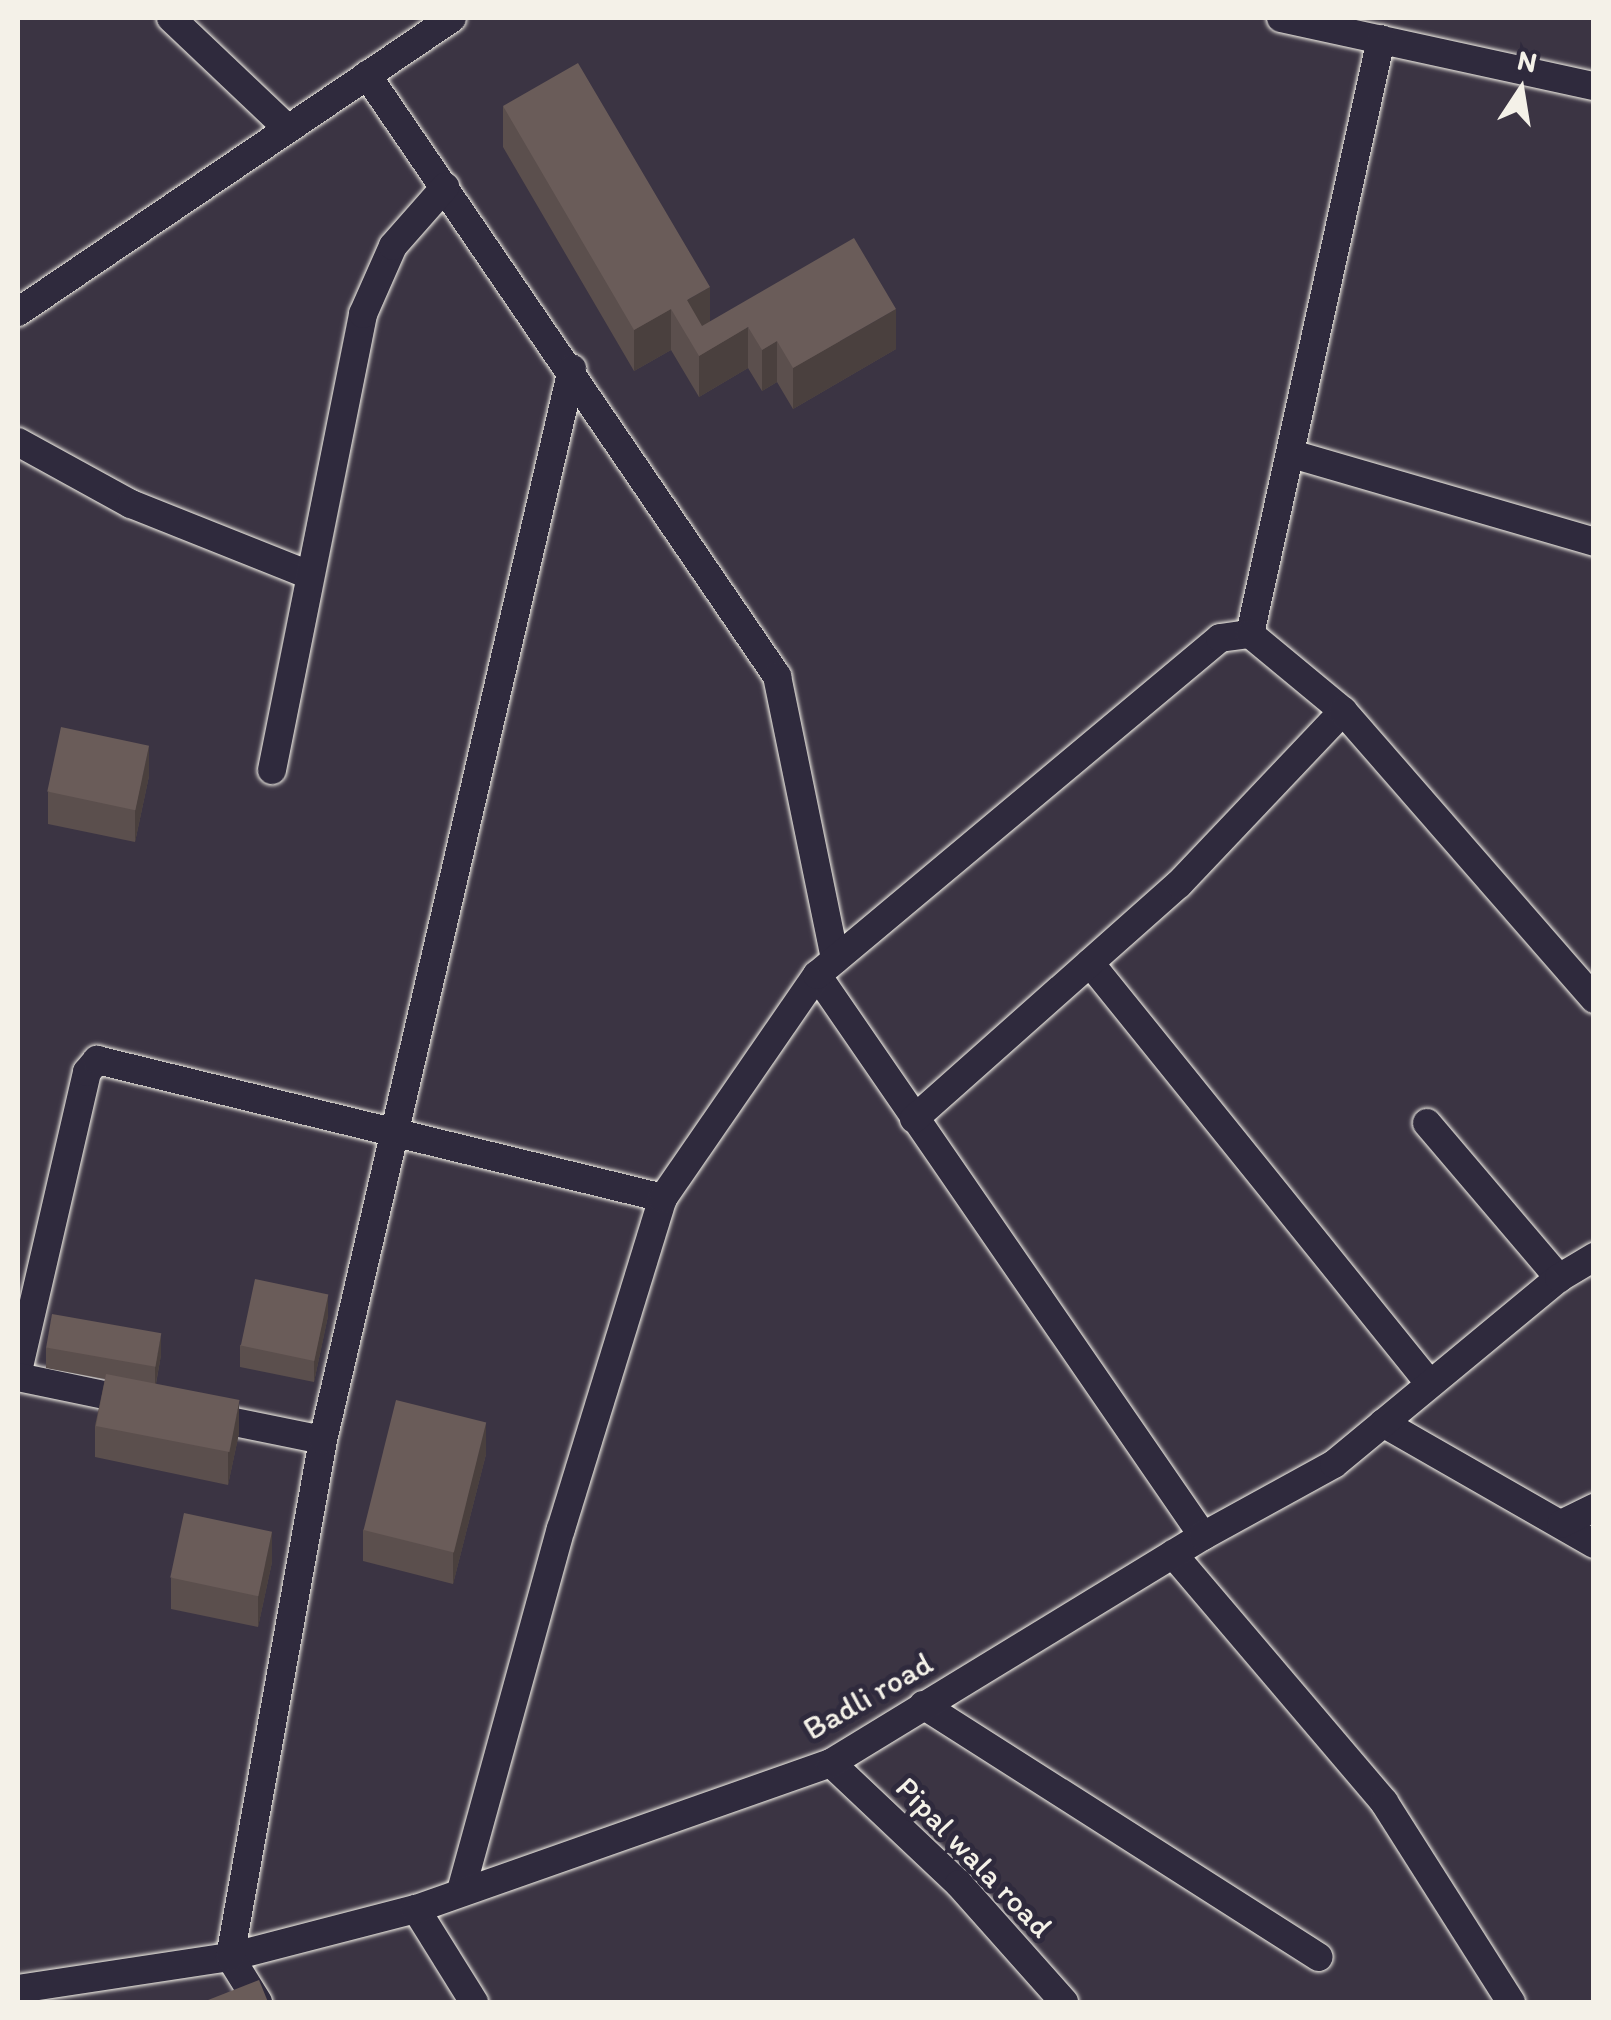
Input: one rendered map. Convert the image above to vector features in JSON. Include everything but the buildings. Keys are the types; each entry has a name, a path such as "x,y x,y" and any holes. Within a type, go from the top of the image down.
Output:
{"street":[{"path":"172,18 288,128"},
{"path":"18,312 452,18"},
{"path":"1281,18 1594,86"},
{"path":"1250,634 1381,39"},
{"path":"367,75 572,369 776,676 826,967 914,1119 1203,1536"},
{"path":"272,770 309,575 372,288 393,246 445,186"},
{"path":"258,2002 230,1958 323,1440 572,369"},
{"path":"18,442 131,504 309,575"},
{"path":"1292,454 1594,542"},
{"path":"462,1891 561,1530 663,1198 826,967 1220,638 1250,634 1344,710 1594,999"},
{"path":"914,1119 1179,884 1344,710"},
{"path":"1090,963 1430,1384"},
{"path":"323,1440 18,1374 90,1064 108,1060 663,1198"},
{"path":"1427,1123 1559,1278"},
{"name":"Badli road","path":"26,1993 230,1958 416,1909 831,1763 1203,1536 1334,1464 1559,1278 1594,1257"},
{"path":"1384,1423 1594,1544"},
{"path":"1562,1524 1594,1508"},
{"path":"1173,1554 1384,1802 1511,2002"},
{"path":"922,1705 1318,1957"},
{"name":"Pipal wala road","path":"831,1763 959,1884 1064,2002"},
{"path":"416,1909 474,2002"}]}
